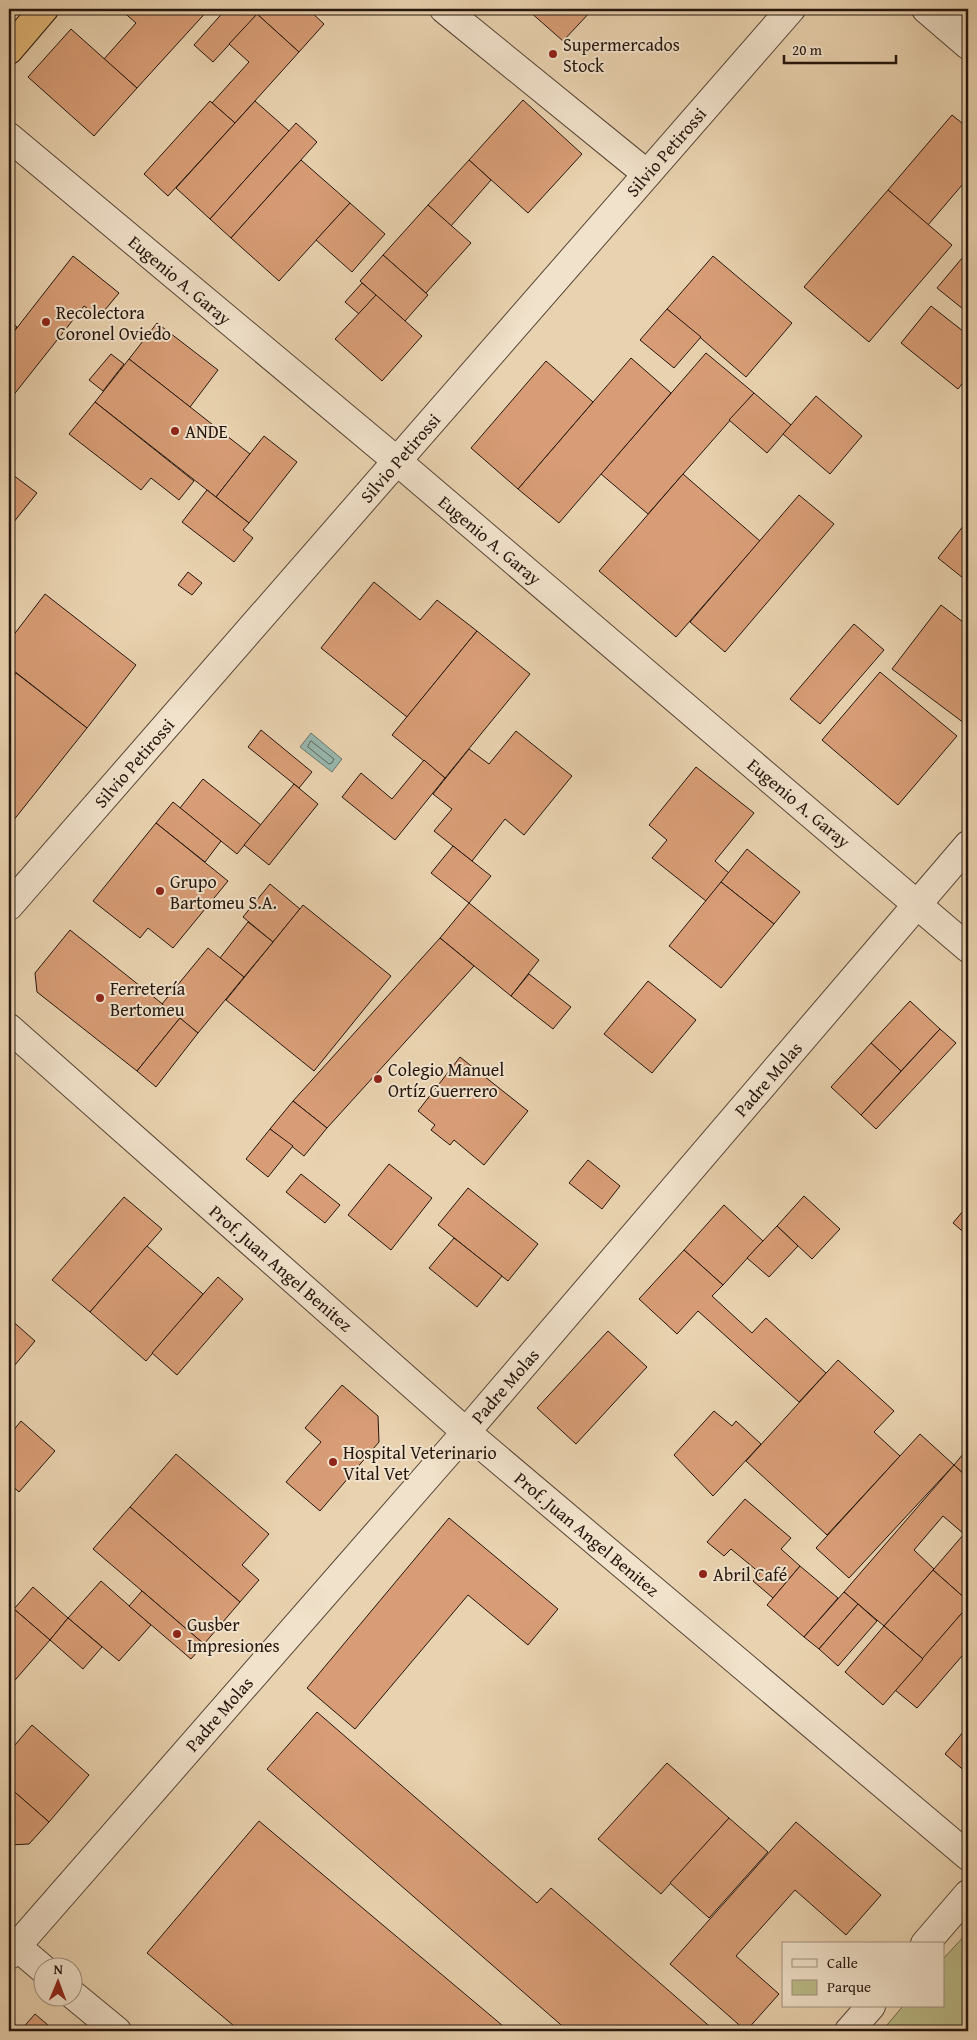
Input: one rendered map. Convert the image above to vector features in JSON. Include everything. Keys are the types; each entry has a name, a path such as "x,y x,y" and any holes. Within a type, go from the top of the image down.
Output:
{"highway":[{"path":"9,50 44,9"}],"street":[{"path":"444,9 646,174"},
{"name":"Silvio Petirossi","path":"9,906 791,9"},
{"path":"944,14 968,45"},
{"name":"Eugenio A. Garay","path":"9,137 397,461 968,948"},
{"name":"Padre Molas","path":"11,1947 466,1432 968,846"},
{"name":"Prof. Juan Angel Benitez","path":"9,1028 466,1432 968,1856"},
{"path":"927,1942 968,1894"},
{"path":"11,1947 32,1961"},
{"path":"82,2002 117,2031"},
{"path":"850,2031 869,2008"}],"green space":[{"path":"968,1932 968,2031 882,2031 901,2008 944,2008 944,1958"}],"water":[{"path":"311,733 342,759 332,772 300,747"}],"building":[{"path":"120,9 209,9 137,88 104,59 136,23"},
{"path":"226,9 262,9 213,62 194,45"},
{"path":"262,9 308,9 324,24 299,52 257,14"},
{"path":"531,9 593,9 563,41 529,11"},
{"path":"257,14 299,52 235,123 212,103 249,62 229,44"},
{"path":"71,29 137,88 94,136 28,77"},
{"path":"523,100 582,154 528,213 469,160"},
{"path":"210,101 235,123 168,196 144,174"},
{"path":"255,101 289,131 210,219 176,188"},
{"path":"952,115 968,128 968,178 928,225 888,190"},
{"path":"296,123 317,142 231,238 210,219"},
{"path":"301,160 350,203 279,281 231,238"},
{"path":"469,160 491,180 451,226 428,205"},
{"path":"888,190 952,245 869,342 804,287"},
{"path":"350,203 385,234 352,272 316,240"},
{"path":"428,205 471,243 426,293 383,255"},
{"path":"968,251 968,313 937,288"},
{"path":"383,255 428,295 405,321 360,281"},
{"name":"Recolectora Coronel Oviedo","path":"73,256 119,293 99,317 84,306 12,397 9,395 9,338"},
{"path":"713,256 792,323 746,377 667,309"},
{"path":"362,283 376,295 359,314 345,302"},
{"path":"376,295 422,336 382,381 335,339"},
{"path":"931,306 968,335 968,376 958,389 901,343"},
{"path":"667,309 701,337 674,368 640,340"},
{"path":"9,320 17,327 9,338"},
{"name":"ANDE","path":"157,323 218,370 190,407 129,359"},
{"path":"706,353 754,393 648,514 601,474"},
{"path":"111,354 124,364 103,391 89,380"},
{"path":"631,358 671,393 559,523 518,489"},
{"name":"ANDE","path":"129,359 250,454 216,497 95,402"},
{"path":"546,361 593,402 518,489 471,448"},
{"path":"754,393 791,425 767,453 729,420"},
{"path":"816,396 862,436 830,474 783,434"},
{"name":"ANDE","path":"95,402 194,481 179,500 151,478 141,490 69,434"},
{"name":"ANDE","path":"264,436 297,462 249,523 216,497"},
{"path":"9,472 37,493 9,528"},
{"path":"683,474 760,541 676,637 599,571"},
{"name":"ANDE","path":"207,490 249,523 243,530 253,538 234,562 182,522"},
{"path":"799,495 834,524 725,652 690,622"},
{"path":"968,520 968,582 938,558"},
{"path":"188,572 202,583 192,595 178,585"},
{"path":"374,582 420,620 437,600 477,631 407,717 321,648"},
{"path":"45,594 136,665 87,728 9,667 9,641"},
{"path":"941,605 968,626 968,726 892,669"},
{"path":"854,624 884,650 820,724 790,699"},
{"path":"477,631 530,674 445,778 392,735"},
{"path":"880,672 957,736 898,805 822,740"},
{"path":"16,673 87,728 9,826 9,683"},
{"path":"261,730 312,772 299,788 248,747"},
{"path":"516,731 572,776 524,835 505,819 472,861 434,831 452,809 433,794 469,749 489,764"},
{"path":"424,760 445,778 395,840 342,797 361,773 392,799"},
{"path":"696,767 754,813 715,861 729,873 706,901 652,858 667,840 649,825"},
{"path":"203,779 261,825 237,854 180,808"},
{"path":"294,784 318,804 269,865 244,845"},
{"path":"173,802 221,841 205,862 156,823"},
{"name":"Grupo Bartomeu S.A.","path":"156,823 228,881 173,948 148,928 140,938 93,901"},
{"path":"453,846 491,876 469,903 431,873"},
{"path":"747,849 800,892 774,924 721,882"},
{"path":"721,882 774,924 721,988 669,946"},
{"path":"270,884 300,909 273,942 243,917"},
{"path":"469,903 539,960 511,996 440,938"},
{"path":"303,905 391,976 314,1071 226,1000"},
{"path":"248,922 273,942 244,977 220,958"},
{"name":"Ferretería Bertomeu","path":"70,930 180,1018 137,1071 37,992 35,973"},
{"path":"440,938 474,966 327,1128 293,1101"},
{"path":"208,948 244,977 198,1033 162,1004"},
{"path":"529,974 571,1007 553,1029 511,996"},
{"path":"648,981 696,1020 652,1073 604,1034"},
{"path":"910,1001 940,1029 901,1071 871,1043"},
{"path":"180,1018 198,1033 156,1087 137,1071"},
{"path":"940,1029 956,1043 876,1129 861,1115"},
{"path":"871,1043 901,1071 861,1115 831,1087"},
{"path":"460,1057 528,1111 484,1165 454,1140 450,1145 431,1130 435,1125 418,1111"},
{"path":"293,1101 327,1128 304,1156 270,1129"},
{"path":"270,1129 293,1146 268,1177 246,1159"},
{"path":"588,1160 620,1186 602,1209 569,1183"},
{"path":"389,1164 432,1198 391,1250 348,1215"},
{"path":"301,1174 340,1205 325,1223 286,1192"},
{"path":"468,1188 538,1244 508,1281 438,1225"},
{"path":"804,1196 840,1229 812,1259 777,1226"},
{"path":"124,1197 162,1229 90,1312 52,1280"},
{"path":"724,1205 763,1241 723,1285 684,1250"},
{"path":"968,1205 968,1236 953,1223"},
{"path":"777,1226 798,1246 769,1277 747,1258"},
{"path":"454,1238 502,1276 477,1307 429,1268"},
{"path":"147,1246 203,1294 146,1361 90,1312"},
{"path":"684,1250 723,1285 712,1296 752,1333 766,1318 826,1373 799,1402 698,1311 677,1334 639,1299"},
{"path":"218,1277 243,1299 177,1375 152,1353"},
{"path":"9,1318 35,1341 9,1372"},
{"path":"608,1331 647,1367 576,1444 537,1408"},
{"path":"838,1360 894,1411 874,1432 900,1456 827,1535 746,1461"},
{"name":"Hospital Veterinario Vital Vet","path":"342,1385 378,1416 379,1442 320,1511 286,1482 321,1442 305,1428"},
{"path":"714,1411 732,1426 736,1421 761,1444 713,1496 674,1455"},
{"path":"21,1421 55,1451 19,1492 9,1483 9,1436"},
{"path":"920,1434 954,1465 849,1578 816,1548"},
{"path":"968,1448 968,1478 954,1465"},
{"path":"176,1454 269,1534 242,1565 259,1580 240,1602 130,1507"},
{"path":"954,1465 968,1478 968,1530 964,1534 943,1516 914,1550 934,1569 884,1626 844,1592"},
{"path":"745,1499 791,1538 781,1549 800,1566 773,1598 753,1581 760,1573 731,1549 724,1556 707,1542"},
{"path":"130,1507 240,1602 204,1644 93,1549"},
{"path":"449,1518 558,1609 528,1645 468,1595 355,1729 307,1688"},
{"path":"964,1534 968,1538 968,1601 933,1570"},
{"path":"800,1566 838,1598 804,1637 767,1605"},
{"path":"933,1570 968,1601 968,1606 923,1659 884,1626"},
{"path":"101,1581 151,1625 119,1661 68,1618"},
{"path":"33,1587 68,1618 50,1640 14,1609"},
{"name":"Gusber Impresiones","path":"142,1591 204,1644 191,1659 129,1606"},
{"path":"844,1592 858,1604 819,1649 804,1637"},
{"path":"858,1604 877,1621 838,1666 819,1649"},
{"path":"968,1606 968,1649 917,1708 895,1690"},
{"path":"14,1609 50,1640 9,1687 9,1614"},
{"path":"68,1618 102,1647 83,1669 50,1640"},
{"path":"884,1626 923,1659 883,1705 845,1672"},
{"path":"317,1712 537,1903 551,1888 715,2031 568,2031 267,1769"},
{"path":"32,1725 89,1775 49,1822 9,1787 9,1752"},
{"path":"968,1726 968,1774 945,1754"},
{"path":"667,1763 729,1818 661,1894 598,1839"},
{"path":"9,1787 49,1822 29,1844 9,1845"},
{"path":"729,1818 768,1852 709,1918 670,1883"},
{"path":"259,1821 509,2031 240,2031 147,1953"},
{"path":"796,1822 881,1895 846,1935 795,1890 736,1956 779,1994 746,2031 670,1964"},
{"path":"35,2014 55,2031 20,2031"}],"place":[{"name":"Supermercados Stock","path":"553,54"},
{"name":"Recolectora Coronel Oviedo","path":"46,322"},
{"name":"ANDE","path":"175,431"},
{"name":"Grupo Bartomeu S.A.","path":"160,891"},
{"name":"Ferretería Bertomeu","path":"100,998"},
{"name":"Colegio Manuel Ortíz Guerrero","path":"378,1079"},
{"name":"Hospital Veterinario Vital Vet","path":"333,1462"},
{"name":"Abril Café","path":"703,1574"},
{"name":"Gusber Impresiones","path":"177,1634"}]}
